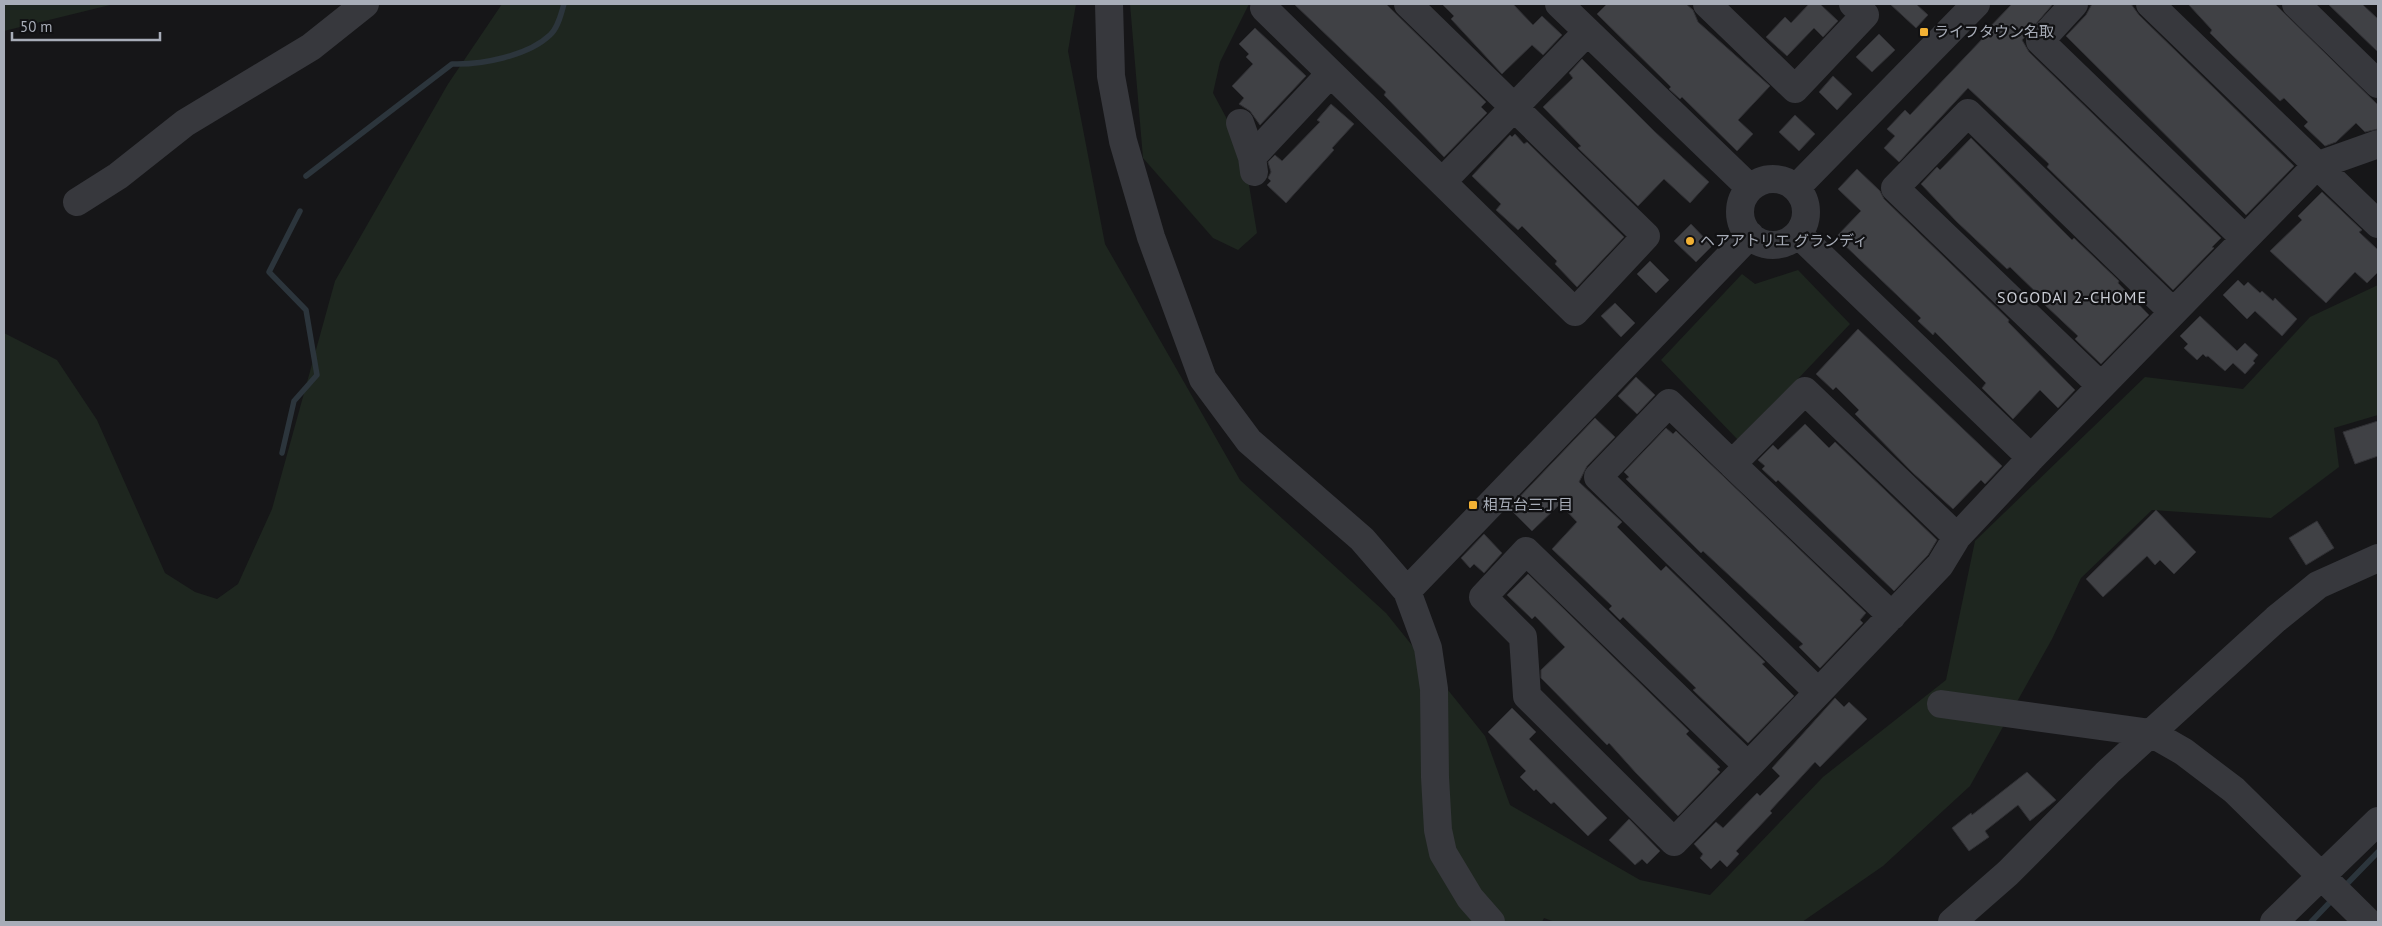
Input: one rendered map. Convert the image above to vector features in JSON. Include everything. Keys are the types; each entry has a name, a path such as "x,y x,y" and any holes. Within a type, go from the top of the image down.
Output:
{"street":[{"path":"77,202 118,176 186,123 311,47 365,4"},
{"path":"1109,4 1111,76 1123,141 1151,237 1203,379 1249,441 1362,539 1407,592 1428,648 1434,689 1435,786 1438,830 1443,853 1470,898 1491,922"},
{"path":"1266,4 1264,8 1330,74 1575,312 1646,236 1408,4"},
{"path":"1559,4 1750,188"},
{"path":"1707,4 1795,89 1865,16 1853,4"},
{"path":"1796,188 1976,4"},
{"path":"2074,4 2040,41 2244,238"},
{"path":"2150,4 2378,224"},
{"path":"2296,4 2378,84"},
{"path":"1442,182 1587,32"},
{"path":"1240,123 1253,166 1330,74"},
{"path":"2101,386 1895,188 1968,113 2172,311"},
{"path":"1748,766 1526,551 1483,597 1524,637 1527,696 1674,842 1748,766 1940,565 1957,537 2031,458 2172,311 2316,166 2378,144"},
{"path":"1768,180 1788,182 1796,188 1802,196 1806,216 1798,234 1789,241 1769,245 1750,235 1744,227 1741,207 1744,197 1750,188 1768,180"},
{"path":"1798,234 2031,458"},
{"path":"1407,592 1750,235"},
{"path":"1732,464 1805,391 1957,537"},
{"path":"1818,692 1598,477 1669,402 1892,616"},
{"path":"1952,922 2008,873 2109,771 2276,619 2318,585 2378,558"},
{"path":"1941,704 2151,733 2184,752 2234,790 2360,915"},
{"path":"2274,922 2323,879 2378,821"}],"shaded area":[{"path":"4,4 110,4 110,5 4,31"},
{"path":"502,4 1076,4 1068,51 1105,244 1240,480 1386,613 1485,736 1510,805 1640,880 1710,895 1823,777 1946,680 1975,541 2145,377 2243,389 2310,317 2378,285 2378,415 2334,428 2339,467 2271,518 2152,510 2081,578 2052,639 1970,786 1883,866 1802,922 1555,922 1544,918 1542,922 4,922 4,333 57,360 97,420 165,573 195,592 217,599 238,584 272,509 335,281 448,84"},
{"path":"1130,4 1249,4 1220,62 1213,93 1243,149 1257,233 1238,250 1213,238 1143,158"},
{"path":"1798,270 1850,324 1739,441 1661,360 1742,274 1755,284"}],"building":[{"path":"1294,4 1386,4 1486,102 1481,107 1487,113 1444,157 1384,95 1386,92"},
{"path":"1442,4 1513,4 1533,25 1542,16 1562,35 1543,55 1532,45 1502,74 1451,19 1454,16"},
{"path":"1607,4 1686,4 1693,10 1698,22 1770,86 1738,120 1753,134 1737,151 1682,97 1680,99 1669,89 1671,87 1597,14"},
{"path":"1809,4 1820,4 1838,21 1823,37 1814,28 1787,56 1766,37 1785,17 1791,23"},
{"path":"1890,4 1916,4 1928,15 1916,28"},
{"path":"2012,4 2053,4 2022,40 2029,52 2221,238 2212,247 2214,248 2173,290 2047,167 2049,164 1968,88 1899,162 1884,148 1895,136 1887,129 1905,110 1910,115 1986,35 1984,33"},
{"path":"2092,4 2131,4 2139,15 2294,166 2246,215 2066,36 2086,15"},
{"path":"2188,4 2275,4 2378,105 2378,129 2365,132 2356,123 2336,142 2325,146 2304,126 2308,122 2284,98 2280,101 2231,54 2210,33 2212,30"},
{"path":"2328,4 2362,4 2378,19 2378,52"},
{"path":"1255,28 1306,76 1260,125 1250,111 1239,104 1244,98 1232,86 1253,64 1246,57 1249,54 1239,44"},
{"path":"1879,34 1895,50 1872,72 1856,57"},
{"path":"1582,59 1654,131 1709,182 1690,203 1664,179 1638,206 1578,148 1581,146 1543,107 1573,78 1569,73"},
{"path":"1833,76 1852,94 1837,110 1819,92"},
{"path":"1331,104 1354,124 1332,148 1334,150 1286,203 1267,185 1271,181 1268,178 1271,172 1268,162 1275,155 1282,161 1320,122 1317,120"},
{"path":"1795,115 1815,134 1799,151 1779,132"},
{"path":"1515,134 1524,144 1527,142 1624,237 1577,287 1555,264 1557,261 1522,226 1518,230 1496,210 1501,204 1472,176 1510,135 1512,137"},
{"path":"1971,138 2072,240 2074,238 2119,281 2118,283 2149,315 2101,364 2075,339 2078,336 2045,305 2047,303 2010,267 2007,269 1957,222 1921,184 1937,167 1940,170"},
{"path":"1857,169 1880,191 1884,199 2009,320 2008,322 2075,390 2058,408 2040,390 2013,419 1982,388 1986,383 1935,332 1933,335 1918,321 1921,318 1836,237 1861,211 1838,189"},
{"path":"2322,192 2362,230 2359,232 2378,250 2378,272 2367,283 2355,272 2326,303 2270,251 2302,220 2298,216"},
{"path":"1691,224 1712,246 1696,262 1674,241"},
{"path":"1650,261 1669,280 1656,293 1637,274"},
{"path":"2238,280 2244,286 2248,282 2273,301 2275,298 2297,319 2282,336 2255,311 2247,319 2223,295"},
{"path":"1615,303 1635,323 1621,337 1601,316"},
{"path":"2200,316 2237,351 2245,343 2258,355 2253,361 2255,363 2245,374 2233,363 2225,371 2203,354 2197,360 2184,348 2188,344 2180,336"},
{"path":"1858,329 2002,466 1985,484 1981,480 1953,509 1913,473 1855,414 1859,410 1836,387 1833,390 1816,374"},
{"path":"1636,377 1655,395 1637,414 1618,396"},
{"path":"1595,418 1615,437 1587,466 1579,482 1622,522 1617,527 1661,571 1666,566 1765,662 1762,664 1794,696 1748,743 1693,690 1696,688 1623,617 1620,620 1609,609 1612,606 1552,549 1577,522 1560,504 1532,531 1509,508"},
{"path":"2378,421 2378,456 2355,464 2343,432"},
{"path":"1805,424 1829,448 1835,442 1937,540 1928,555 1894,591 1778,480 1776,482 1762,469 1765,466 1758,460 1773,445 1778,450"},
{"path":"1666,428 1673,434 1676,431 1866,613 1860,620 1863,623 1820,668 1799,647 1803,644 1703,551 1701,553 1626,479 1629,477 1624,472"},
{"path":"2156,510 2196,552 2174,574 2160,560 2155,565 2147,556 2103,597 2086,579"},
{"path":"2317,521 2334,548 2306,565 2289,538"},
{"path":"1484,534 1502,553 1484,573 1474,564 1470,568 1461,558"},
{"path":"1528,574 1689,731 1686,734 1720,767 1717,769 1720,772 1678,816 1609,743 1607,745 1541,678 1541,670 1565,647 1535,616 1532,619 1507,595"},
{"path":"1835,698 1844,707 1849,702 1867,719 1820,767 1815,762 1770,811 1772,813 1736,851 1739,854 1727,867 1720,860 1711,869 1700,858 1703,854 1694,844 1716,822 1723,828 1757,793 1760,796 1780,776 1772,768"},
{"path":"1512,708 1536,732 1529,739 1607,818 1588,836 1554,802 1551,804 1520,777 1526,771 1488,732"},
{"path":"2027,772 2056,800 2030,821 2018,805 1985,831 1989,837 1969,851 1952,828 1971,813 1972,815"},
{"path":"1629,819 1660,851 1647,864 1642,859 1635,865 1609,840"}],"waterway":[{"path":"306,176 452,64 476,63 504,58 529,49 541,42 555,29 564,4"},
{"path":"282,453 294,401 317,375 306,310 269,272 300,211"},
{"path":"2343,888 2378,852"},
{"path":"2311,922 2333,899"}],"place":[{"name":"ライフタウン名取","path":"1924,32"},
{"name":"ヘアアトリエ グランディ","path":"1690,241"},
{"name":"相互台三丁目","path":"1473,505"}],"district":[{"name":"SOGODAI 2-CHOME","path":"2072,297"}]}
